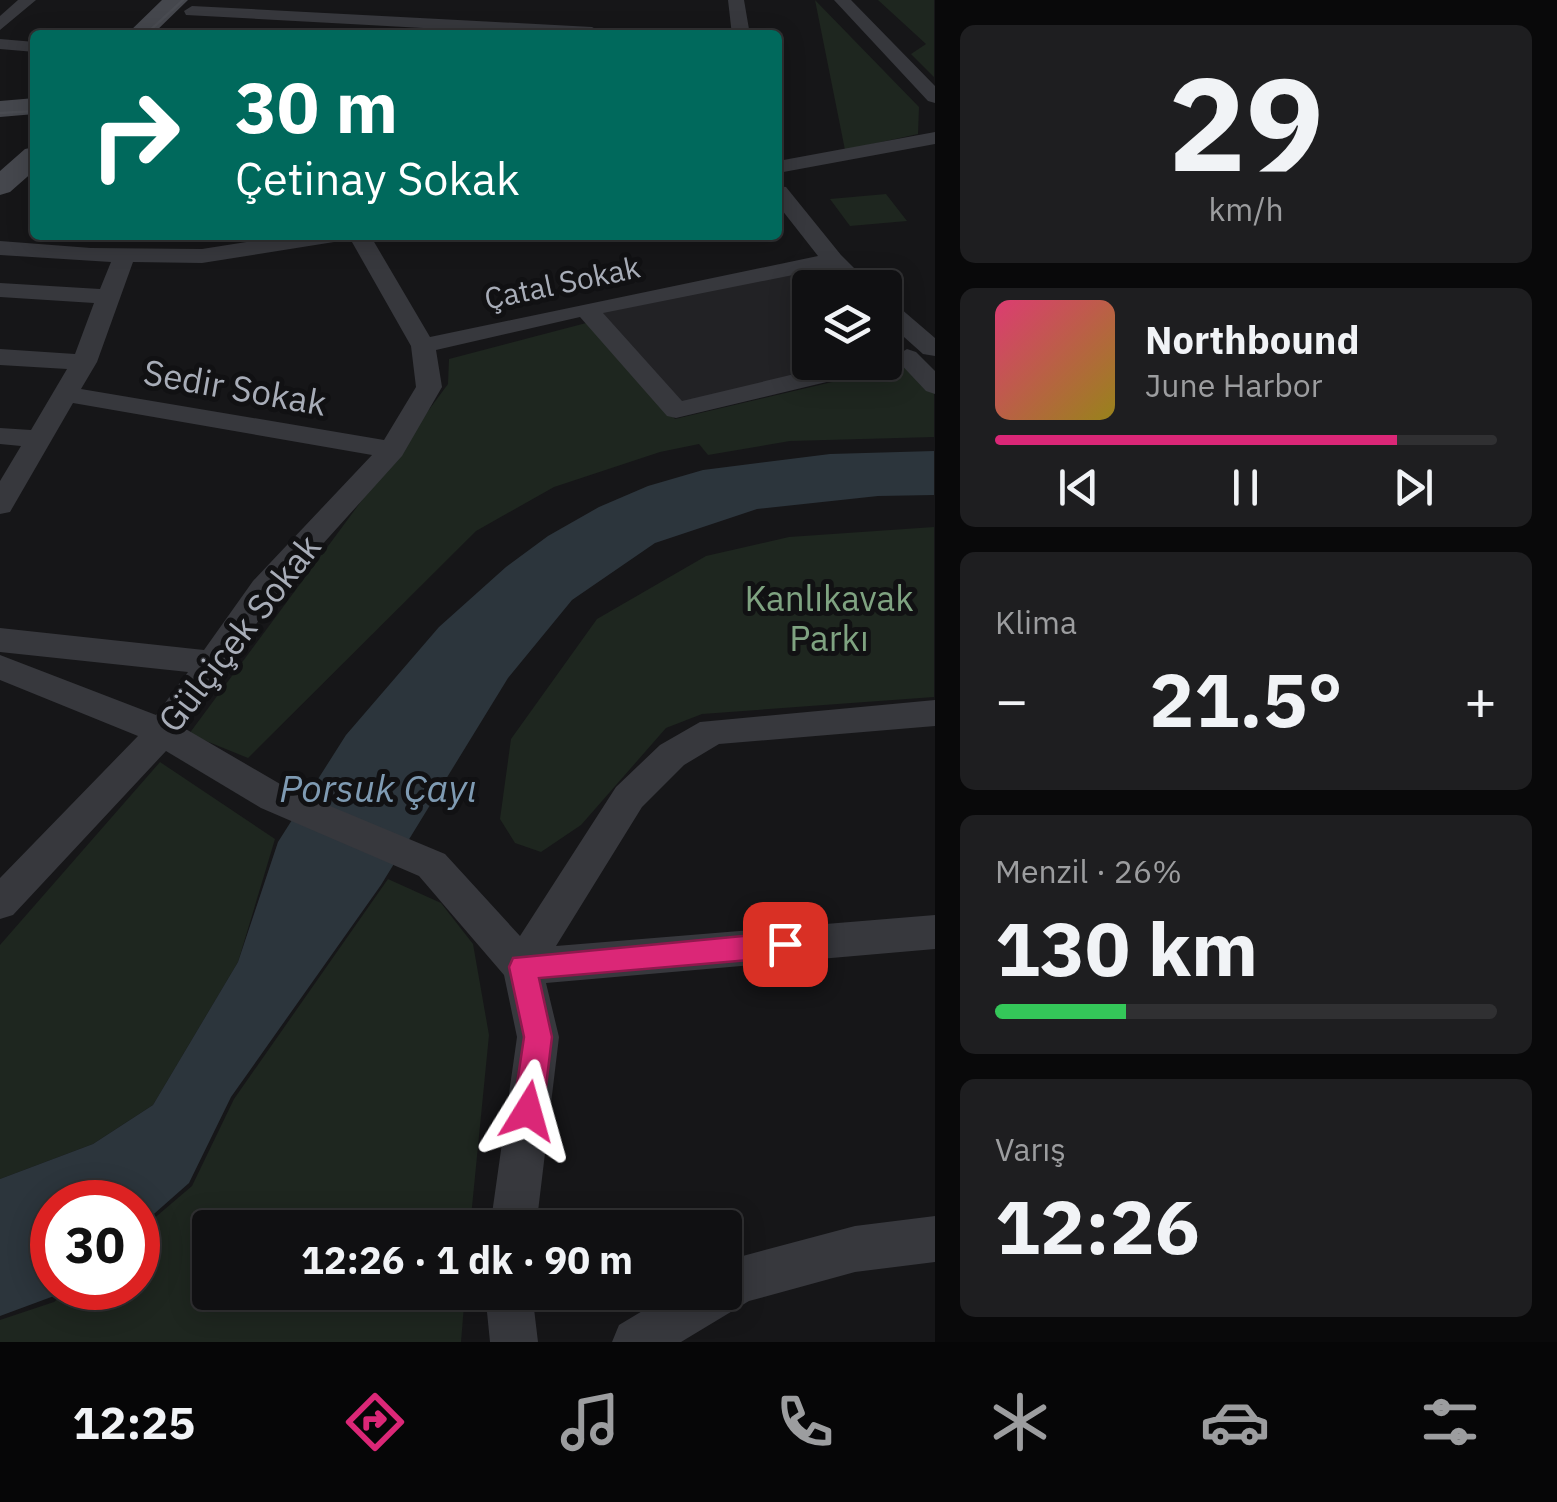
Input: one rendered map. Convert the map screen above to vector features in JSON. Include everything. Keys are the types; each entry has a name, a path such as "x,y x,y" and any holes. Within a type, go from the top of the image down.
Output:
{"main road":[{"path":"147,30 191,4"},
{"path":"171,30 191,4"},
{"path":"0,160 22,116"},
{"path":"0,186 30,159"}],"street":[{"path":"0,25 28,0"},
{"path":"428,30 455,0"},
{"path":"736,0 740,30"},
{"path":"842,0 934,98"},
{"path":"191,4 428,30 593,28"},
{"path":"0,44 30,46"},
{"path":"782,166 934,138"},
{"path":"782,197 844,270"},
{"path":"0,248 90,255 116,246 202,256 295,240"},
{"name":"Gülçiçek Sokak","path":"0,903 164,732 264,590 392,450 429,387 423,346 362,240"},
{"path":"0,505 84,362 108,297 116,246"},
{"name":"Çatal Sokak","path":"423,346 833,260"},
{"path":"0,290 108,297"},
{"path":"586,309 676,410 805,380"},
{"path":"902,322 933,349"},
{"path":"902,357 933,349"},
{"path":"0,358 84,362"},
{"path":"902,367 934,386"},
{"name":"Sedir Sokak","path":"66,394 392,450"},
{"path":"0,436 38,439"},
{"path":"0,640 212,663"},
{"path":"0,667 164,732 274,798 432,865 522,967 538,1037 515,1210"},
{"path":"522,967 630,797 672,755 712,731 934,712"},
{"path":"522,967 934,932"},
{"path":"742,1259 934,1239"},
{"path":"742,1279 855,1249"},
{"path":"510,1310 514,1342"},
{"path":"636,1342 690,1310"}],"shaded area":[{"path":"833,260 844,270 792,270 792,380 803,380 676,410 586,309"}],"green space":[{"path":"815,0 919,107 918,134 845,150"},
{"path":"878,0 934,0 934,77 911,54 926,44"},
{"path":"886,194 907,221 850,226 830,199"},
{"path":"590,322 675,419 841,380 902,380 902,366 913,363 934,386 934,437 790,441 708,455 699,444 660,452 554,487 476,531 248,758 189,734 448,384 449,359"},
{"name":"Kanlıkavak Parkı","path":"934,527 934,697 702,714 666,728 581,825 541,852 515,843 500,819 511,739 597,619 706,556 789,537"},
{"path":"160,762 275,839 238,962 153,1105 93,1144 0,1179 0,945"},
{"path":"388,879 441,903 473,944 489,1035 472,1210 192,1210 192,1310 464,1310 461,1342 0,1342 0,1320 30,1310 160,1310 160,1213 192,1186 234,1099"}],"water":[{"name":"Porsuk Çayı","path":"934,451 934,495 878,496 757,509 655,543 572,600 508,678 381,885 231,1097 189,1183 160,1209 160,1180 30,1180 30,1305 0,1316 0,1179 93,1144 153,1105 238,962 278,842 346,735 439,627 506,567 548,536 599,507 648,486 703,470 830,454"}],"tram line":[{"path":"150,30 183,0"},
{"path":"0,113 30,111"}],"route":[{"path":"528,1111 538,1037 522,967 785,944"}]}
